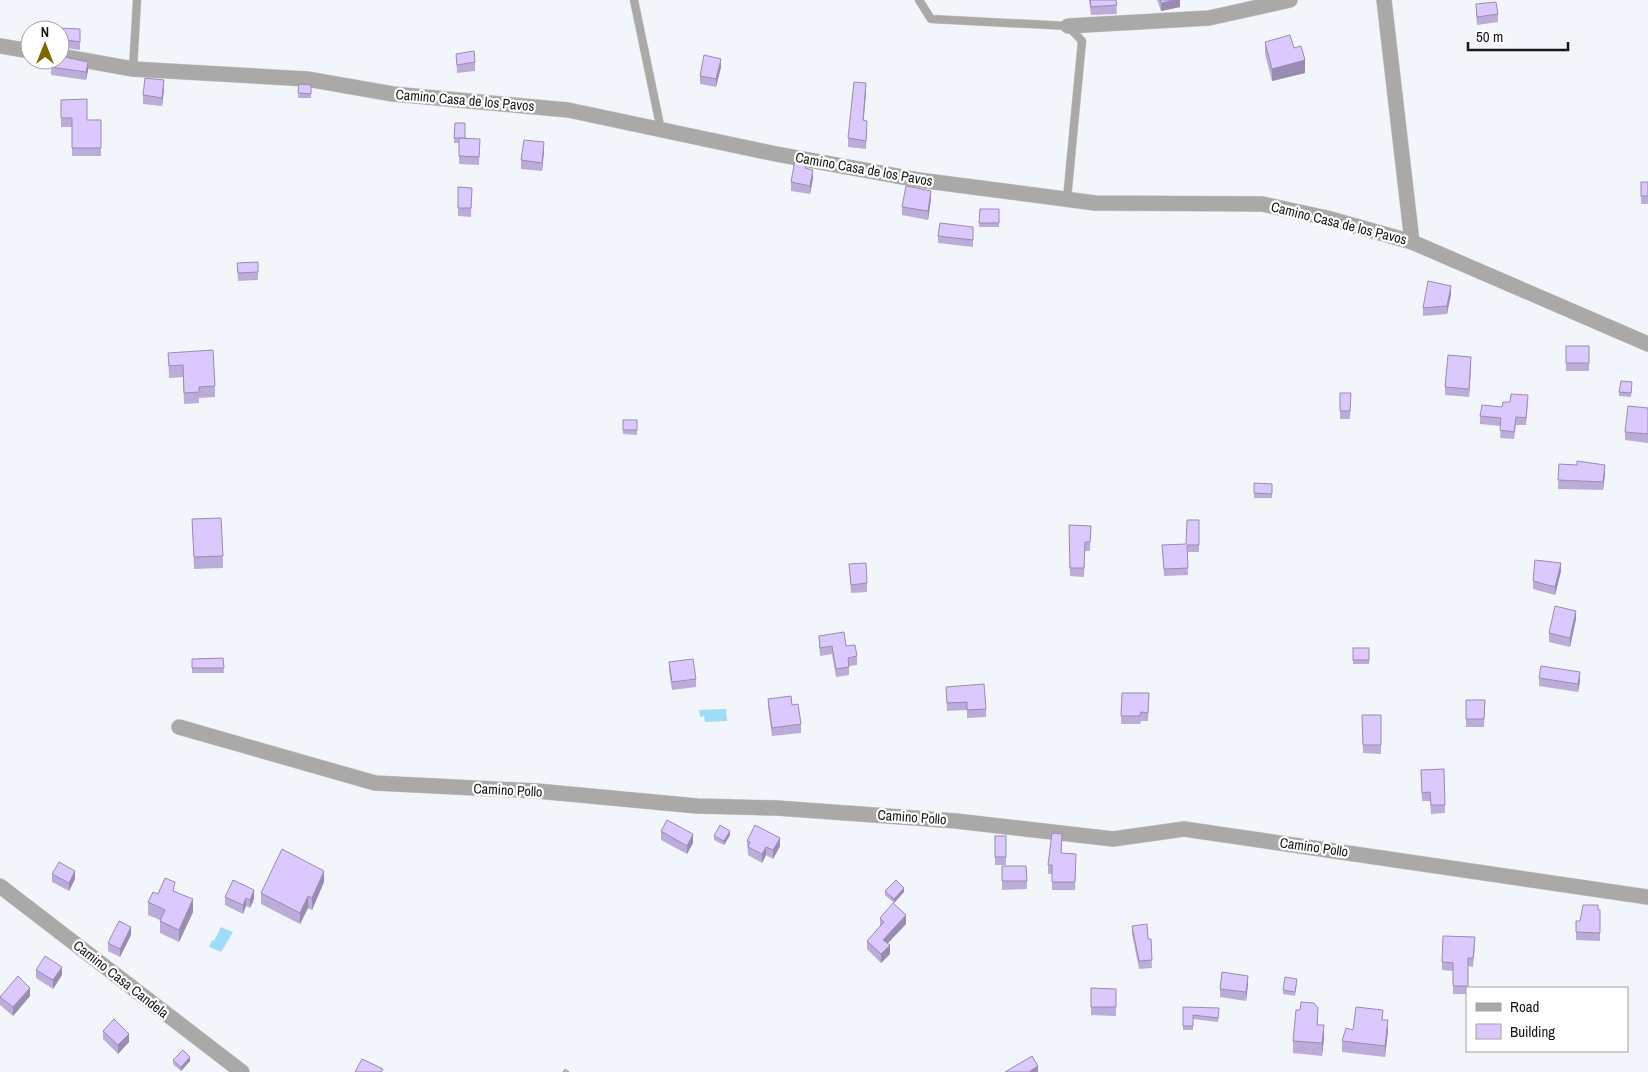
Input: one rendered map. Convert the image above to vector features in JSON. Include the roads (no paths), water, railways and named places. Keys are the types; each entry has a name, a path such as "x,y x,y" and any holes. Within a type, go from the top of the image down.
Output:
{"street":[{"path":"1068,26 1209,18 1290,0"},
{"path":"1384,0 1412,242"},
{"path":"0,46 20,49"},
{"name":"Camino Casa de los Pavos","path":"70,58 133,69 307,79 393,94 568,110 919,180 1067,199 1095,202 1262,204 1327,218 1412,242 1648,344"},
{"name":"Camino Pollo","path":"179,727 375,783 537,791 697,806 777,808 956,820 1113,839 1184,828 1648,897"},
{"name":"Camino Casa Candela","path":"0,886 242,1072"}],"lane":[{"path":"133,69 137,0"},
{"path":"634,0 661,130"},
{"path":"919,0 932,19 1068,26 1082,41 1067,199"}],"water":[{"path":"726,709 727,721 705,722 704,716 700,717 699,710"},
{"path":"221,927 233,932 221,952 209,947"}]}
